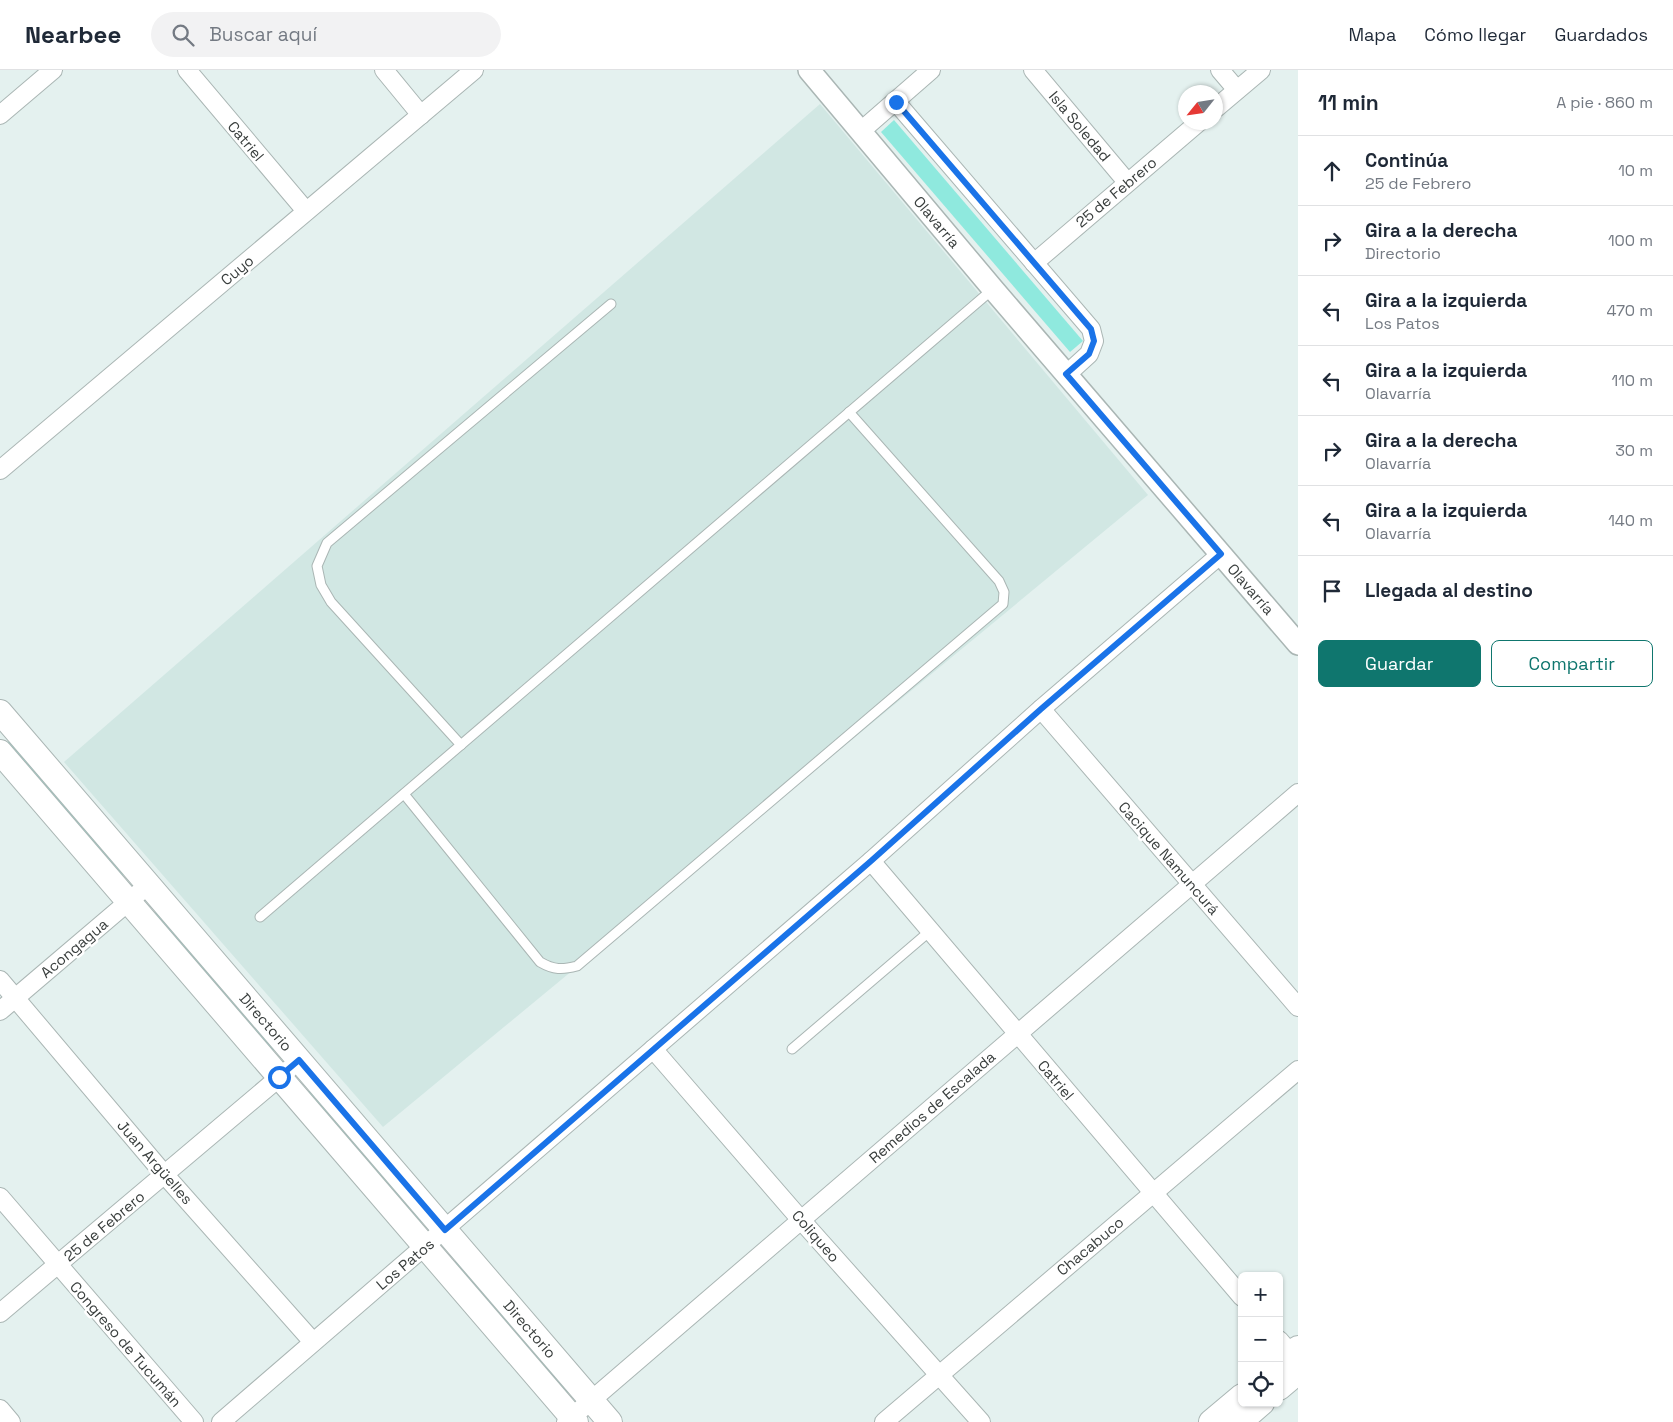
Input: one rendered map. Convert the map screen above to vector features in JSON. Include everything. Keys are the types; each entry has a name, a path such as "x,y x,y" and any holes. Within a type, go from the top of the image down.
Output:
{"main road":[{"name":"Directorio","path":"0,712 610,1422"},
{"name":"Directorio","path":"0,752 571,1420"},
{"path":"1283,1378 1291,1357"},
{"path":"1211,1422 1238,1399"},
{"path":"1240,1422 1257,1407"}],"street":[{"path":"0,115 53,70"},
{"name":"Catriel","path":"187,70 306,212"},
{"path":"384,70 421,115"},
{"name":"Cuyo","path":"0,470 474,70"},
{"name":"Olavarría","path":"809,70 993,289 1298,644"},
{"path":"861,131 931,70"},
{"name":"Isla Soledad","path":"1033,70 1127,182"},
{"path":"1220,70 1237,90"},
{"path":"1223,102 1260,70"},
{"path":"896,102 1091,329 1094,341 1089,354 1066,374"},
{"name":"25 de Febrero","path":"1034,263 1189,130"},
{"name":"Los Patos","path":"221,1422 425,1248 871,861 1041,709 1221,554"},
{"name":"Cacique Namuncurá","path":"1041,709 1298,1007"},
{"name":"Remedios de Escalada","path":"571,1420 591,1400 1298,792"},
{"name":"Catriel","path":"871,861 1238,1292"},
{"name":"Acongagua","path":"0,1011 148,885"},
{"name":"Juan Argüelles","path":"0,980 164,1174 313,1342"},
{"name":"Coliqueo","path":"653,1049 801,1220 981,1422"},
{"name":"25 de Febrero","path":"0,1313 299,1060"},
{"name":"Chacabuco","path":"884,1422 1298,1070"},
{"name":"Congreso de Tucumán","path":"0,1197 194,1422"},
{"path":"0,1409 11,1422"}],"lane":[{"path":"260,917 993,289"},
{"path":"460,746 331,602 321,584 317,566 327,543 611,304"},
{"path":"404,794 540,962 550,968 562,970 577,966 1003,604 1004,592 999,581 849,412"},
{"path":"792,1049 930,931"}],"shaded area":[{"path":"820,104 1148,495 383,1127 64,762"},
{"path":"894,120 1083,341 1070,352 881,132"},
{"path":"13,738 125,874 121,877 8,742"},
{"path":"156,912 276,1048 272,1052 152,916"},
{"path":"312,1088 425,1220 420,1224 308,1092"},
{"path":"458,1259 570,1391 566,1395 454,1263"}],"route":[{"path":"279,1077 299,1060 445,1230 871,861 1041,709 1221,554 1066,374 1089,354 1094,341 1091,329 896,102"}]}
